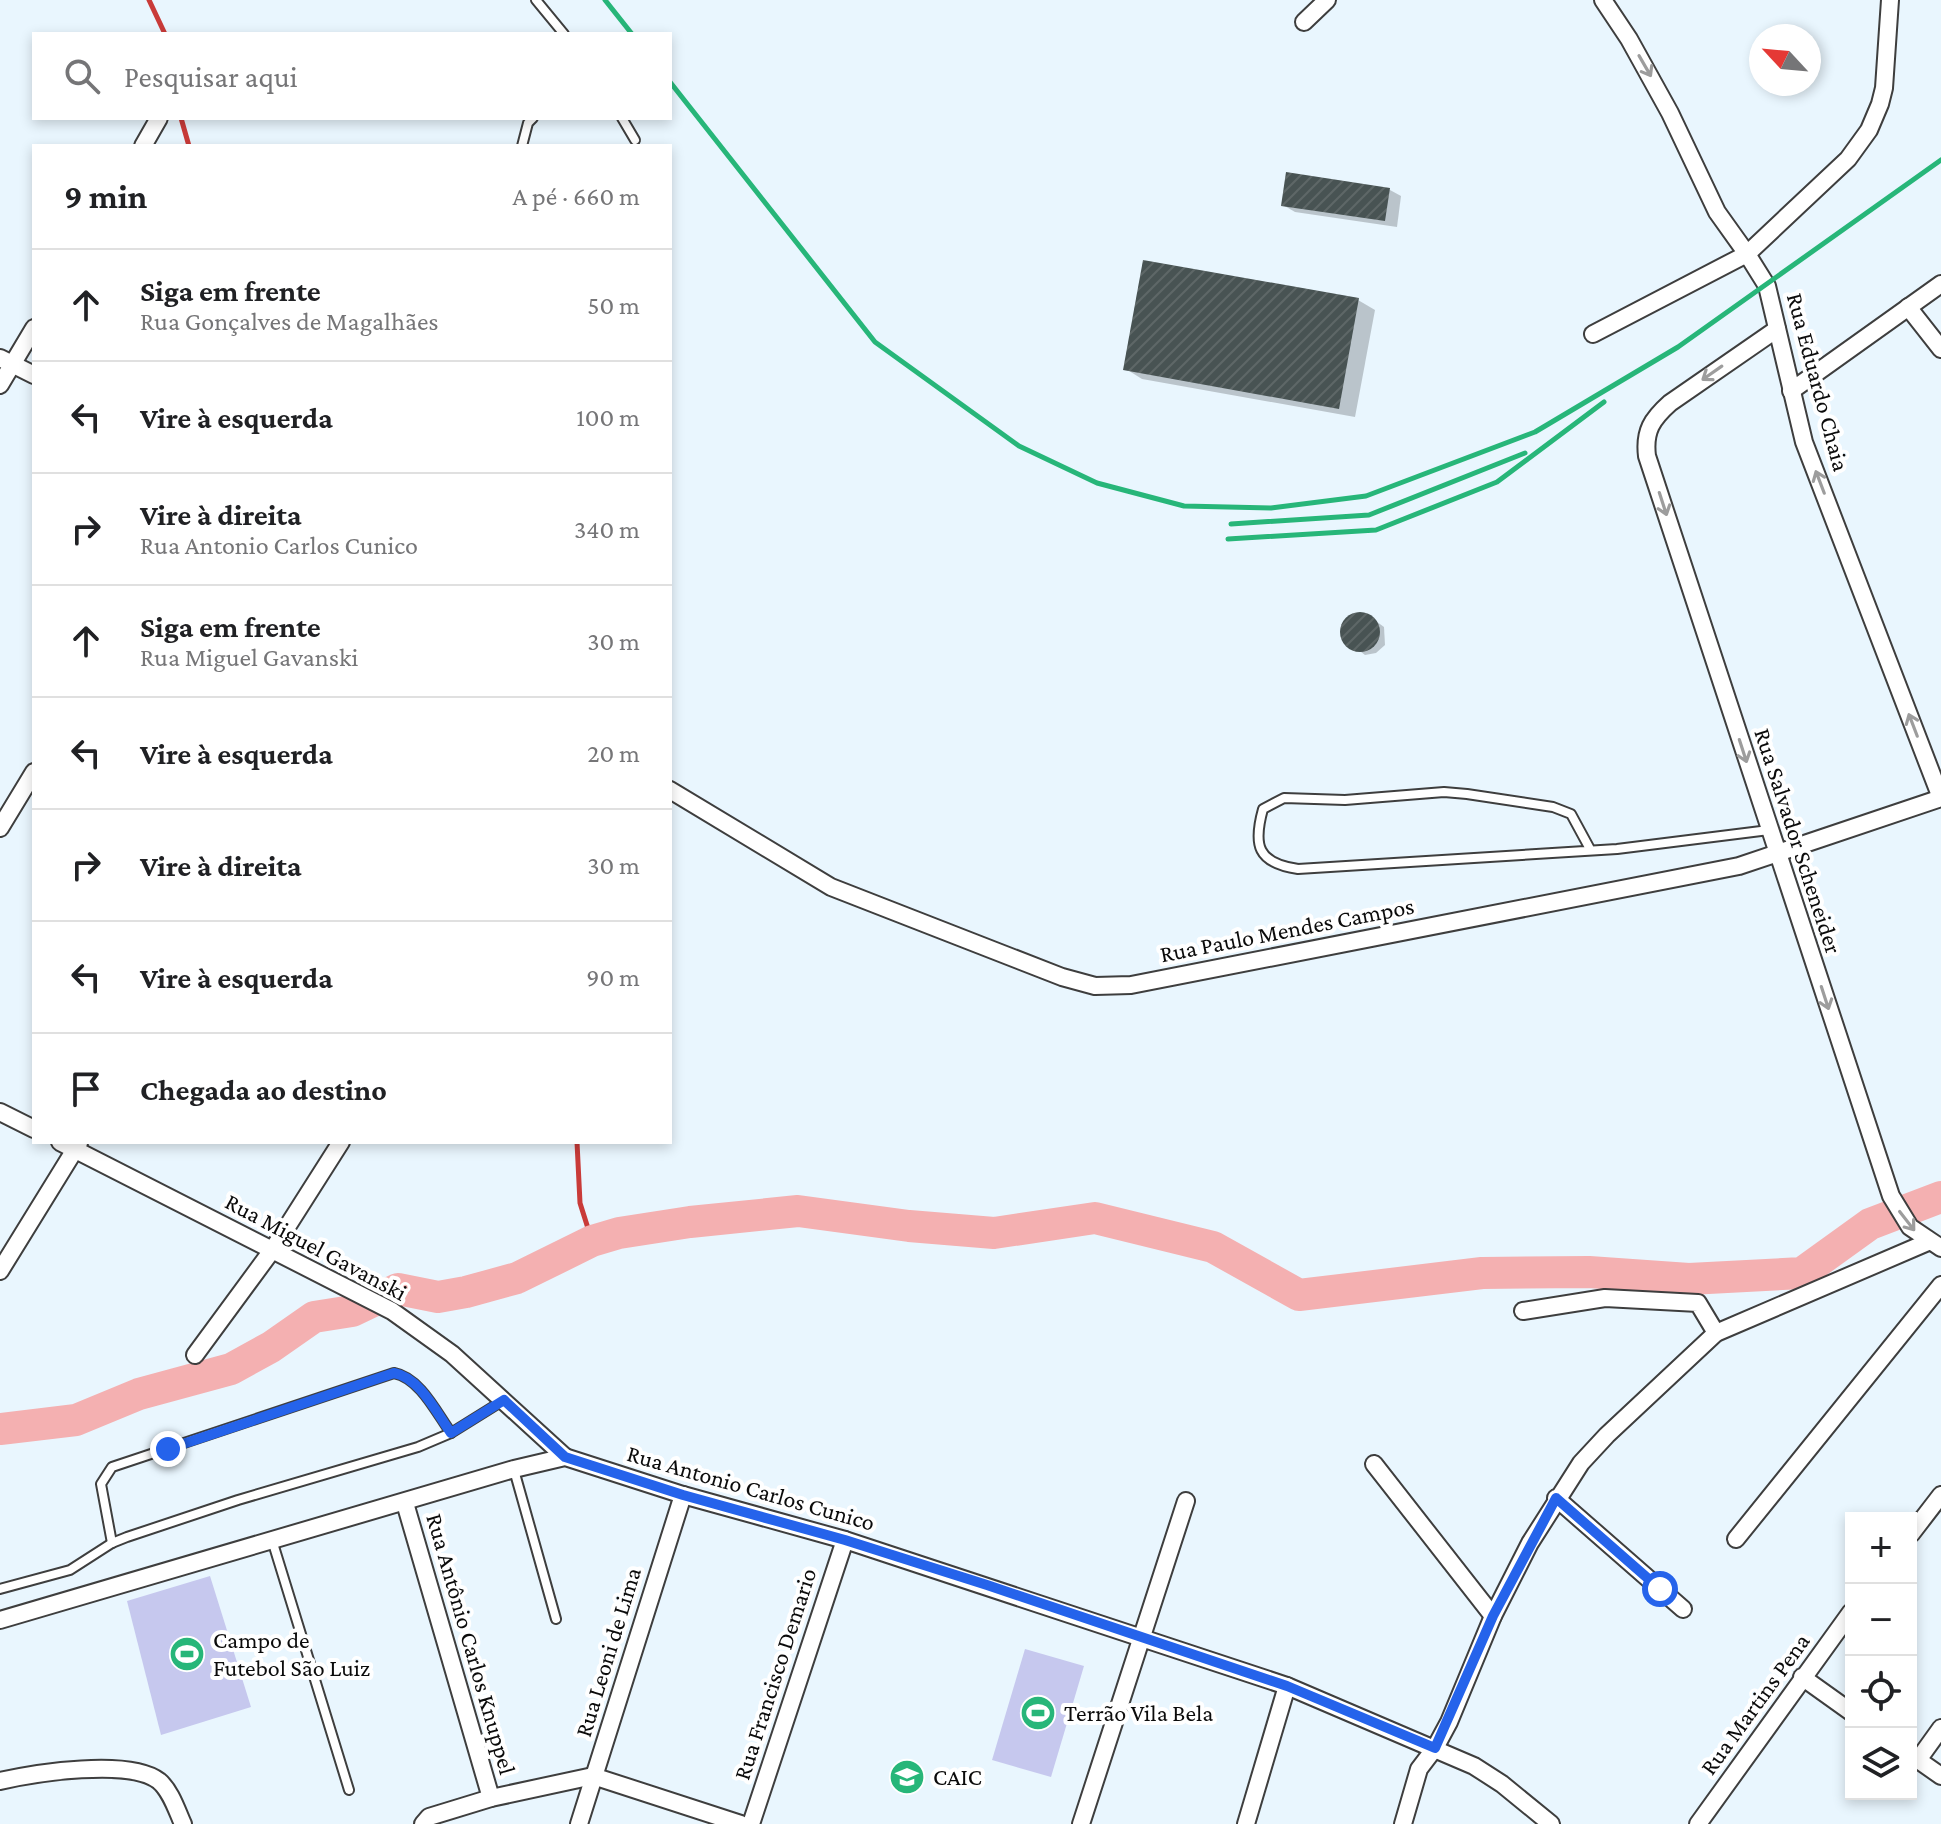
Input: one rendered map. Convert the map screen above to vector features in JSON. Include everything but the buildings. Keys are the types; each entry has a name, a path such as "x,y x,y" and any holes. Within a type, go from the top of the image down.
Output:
{"street":[{"path":"1304,22 1327,0"},
{"name":"Rua Eduardo Chaia","path":"1603,0 1664,102 1717,212 1767,286 1804,442 1941,798"},
{"path":"1593,334 1747,254 1848,159 1869,130 1884,88 1890,0"},
{"path":"144,144 158,120"},
{"path":"1791,391 1941,284"},
{"path":"1908,307 1941,349"},
{"name":"Rua Salvador Scheneider","path":"1777,329 1655,416 1648,429 1647,456 1891,1196 1910,1227 1935,1245"},
{"path":"0,385 6,361 32,330"},
{"path":"6,361 32,374"},
{"path":"0,828 32,775"},
{"name":"Rua Paulo Mendes Campos","path":"672,791 831,887 1062,977 1095,986 1131,985 1739,866 1941,798"},
{"path":"0,1112 32,1128"},
{"path":"195,1355 273,1249 340,1144"},
{"path":"0,1271 71,1145"},
{"name":"Rua Miguel Gavanski","path":"71,1145 392,1311 452,1354 565,1457"},
{"path":"1403,1824 1419,1769 1435,1748 1493,1616 1556,1498 1581,1463 1716,1333 1935,1245"},
{"path":"1736,1539 1941,1285"},
{"path":"1523,1311 1605,1298 1698,1303 1716,1333"},
{"path":"0,1620 271,1539 565,1457"},
{"name":"Rua Antonio Carlos Cunico","path":"565,1457 683,1495 845,1540 1287,1686 1435,1748 1483,1772 1551,1824"},
{"path":"1374,1464 1493,1616"},
{"name":"Rua Leoni de Lima","path":"579,1824 683,1495"},
{"path":"1917,1526 1941,1495"},
{"path":"1556,1498 1683,1609"},
{"path":"1081,1824 1186,1501"},
{"name":"Rua Antônio Carlos Knuppel","path":"405,1503 491,1798"},
{"name":"Rua Francisco Demario","path":"751,1824 845,1540"},
{"name":"Rua Martins Pena","path":"1698,1824 1845,1620"},
{"path":"1802,1677 1845,1708"},
{"path":"1246,1824 1287,1686"},
{"path":"1917,1755 1941,1728"},
{"path":"1917,1758 1941,1776"},
{"path":"0,1781 25,1775 92,1768 142,1774 159,1781 183,1824"},
{"path":"426,1821 491,1798 593,1776 741,1824"}],"lane":[{"path":"536,0 562,32"},
{"path":"523,144 531,120"},
{"path":"623,120 635,140"},
{"path":"1590,849 1571,814 1553,807 1444,792 1345,800 1284,798 1263,809 1256,833 1263,854 1277,866 1298,869 1617,849 1769,830"},
{"path":"112,1543 101,1484 112,1467 394,1373 406,1375 414,1382 451,1433"},
{"path":"0,1589 70,1570 112,1543 238,1500 418,1447 451,1433 504,1400"},
{"path":"514,1469 556,1619"},
{"path":"271,1539 349,1790"}],"shaded area":[{"name":"Campo de Futebol São Luiz","path":"210,1576 251,1707 161,1735 127,1601"},
{"name":"Terrão Vila Bela","path":"1025,1649 1084,1666 1051,1777 992,1760"}],"waterway":[{"path":"149,0 164,32"},
{"path":"182,120 188,144"},
{"path":"577,1144 580,1203 592,1241"},
{"path":"0,1429 76,1420 139,1394 231,1369 271,1347 314,1317 352,1311 398,1289 438,1297 466,1292 517,1278 592,1241 619,1233 690,1222 798,1211 909,1226 994,1233 1095,1218 1213,1247 1299,1295 1482,1273 1589,1272 1689,1279 1802,1273 1870,1224 1941,1197"}],"railway":[{"path":"605,0 630,32"},
{"path":"672,85 875,342 1019,446 1097,483 1184,506 1271,508 1366,496 1535,432 1678,347 1941,160"},
{"path":"1228,539 1376,530 1497,482 1604,402"},
{"path":"1231,524 1369,515 1525,453"}],"place":[{"name":"Campo de Futebol São Luiz","path":"187,1654"},
{"name":"Terrão Vila Bela","path":"1038,1713"},
{"name":"CAIC","path":"907,1777"}],"route":[{"path":"168,1449 394,1373 406,1375 451,1433 504,1400 565,1457 987,1585 1287,1686 1435,1748 1493,1616 1556,1498 1660,1589"}]}
